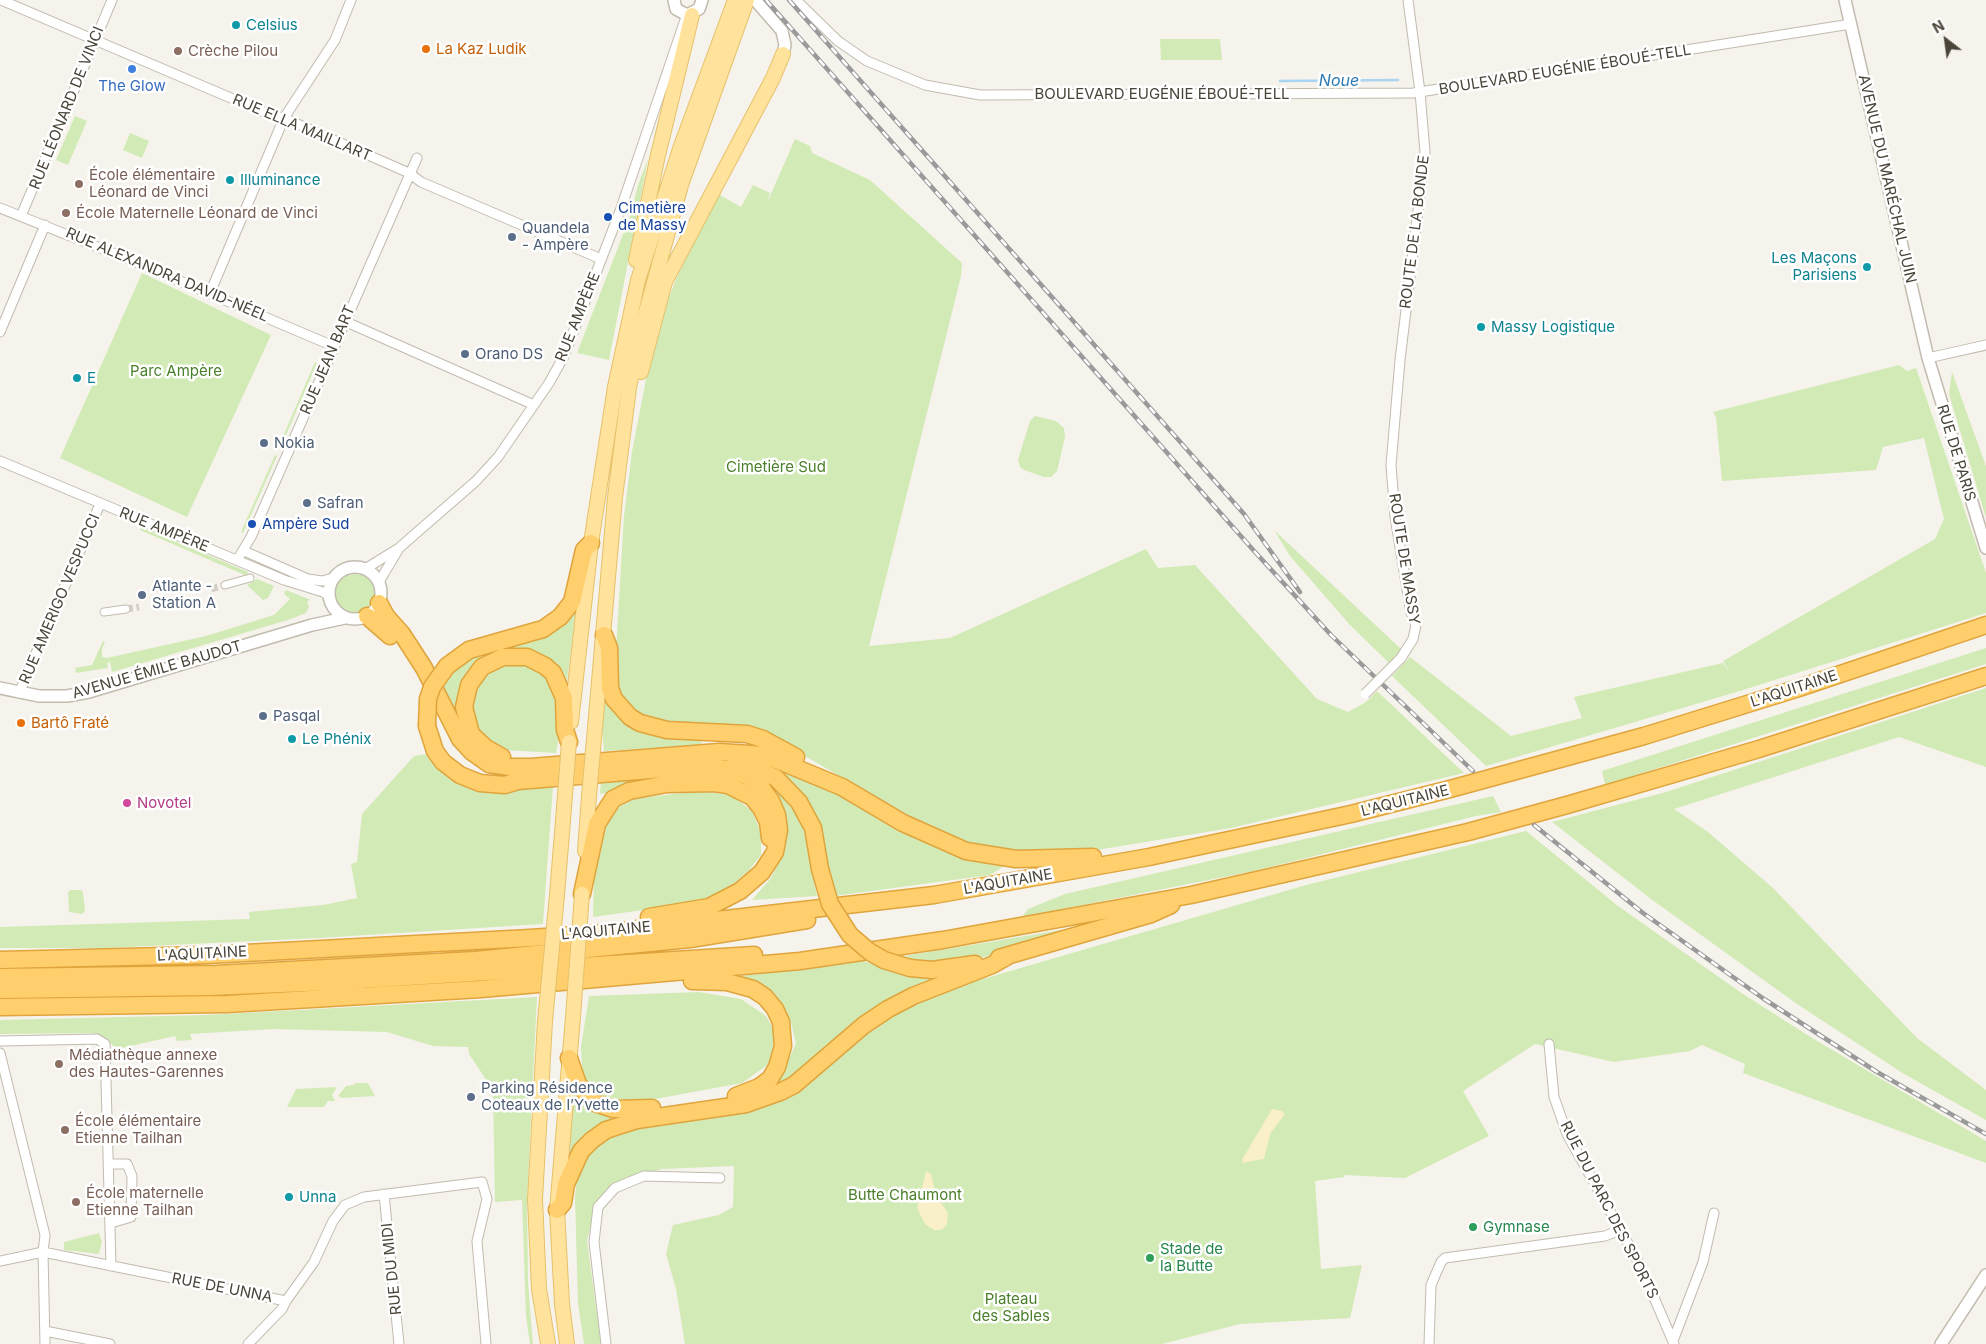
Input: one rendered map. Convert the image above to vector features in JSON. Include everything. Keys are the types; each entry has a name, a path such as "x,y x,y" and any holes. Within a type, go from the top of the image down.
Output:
{"highway":[{"path":"530,938 542,932 617,922 709,906 726,900 746,887 762,872 778,842 778,816 771,801 761,787 749,777 733,770 674,768 518,781 496,785 480,783 460,775 443,762 435,751 426,726 428,699 432,687 447,666 469,650 543,629 560,617 572,602 584,550 592,543"},
{"path":"379,604 386,616 402,634 424,668 460,739 472,752 489,764 510,767 738,752 765,755 780,759 842,787 903,823 966,851 999,858 1032,860 1070,859 1124,852 1149,857"},
{"path":"367,616 391,637 419,674 452,744 464,758 493,775 518,781"},
{"name":"L'AQUITAINE","path":"0,960 198,955 604,933 902,899 1149,857 1351,814 1608,746 1790,691 1986,625"},
{"path":"604,635 608,648 610,688 614,699 630,716 640,723 666,730 722,731 747,734 762,739 829,776 842,787"},
{"path":"569,742 564,730 564,698 553,673 545,666 527,657 503,657 482,667 469,685 464,707 467,725 477,741 494,754 502,757 554,758 574,762"},
{"path":"0,1007 99,1007 321,1000 645,976 800,961 943,940 1191,895 1468,832 1759,749 1986,676"},
{"path":"674,768 681,765 734,761 750,765 776,778 799,802 807,814 817,846 820,869 830,904 850,934 870,952 884,960 910,968 955,968 1008,956 1151,914 1191,895"},
{"path":"582,894 598,824 604,811 614,800 629,791 644,787 714,782 740,790 756,802 768,822 770,836 768,862"},
{"path":"0,977 217,974 475,960 690,939 862,910 902,899"},
{"path":"0,990 209,987 329,982 748,955 943,940"},
{"path":"557,1210 563,1203 566,1184 581,1151 606,1130 637,1120 746,1104 780,1092 794,1085 864,1025 888,1008 913,996 992,965 1008,956"},
{"path":"569,1058 578,1084 589,1098 602,1107 613,1109 639,1110 722,1099 749,1093 770,1079 782,1056 784,1036 775,1009 765,997 753,990 727,982 671,981 645,976"}],"main road":[{"path":"548,1344 539,1289 535,1199 545,1021 569,742 592,543 615,387 638,280 681,146 745,1"},
{"path":"567,1344 562,1304 557,1210 589,796 615,497 629,388 653,280 681,185 745,1"},
{"path":"638,280 636,266 686,14"},
{"path":"629,388 641,373 665,282 766,91 783,54"},
{"path":"539,1289 535,1299 539,1344"}],"street":[{"name":"RUE ELLA MAILLART","path":"1,0 266,113 284,118 409,173 422,182 601,259"},
{"name":"RUE LÉONARD DE VINCI","path":"21,216 112,0"},
{"path":"210,293 284,118 335,40 351,0"},
{"path":"674,0 686,14 700,10 702,0"},
{"name":"BOULEVARD EUGÉNIE ÉBOUÉ-TELL","path":"796,0 838,41 867,61 925,85 980,95 1272,92 1397,94 1420,92 1851,24"},
{"name":"ROUTE DE LA BONDE","path":"1391,465 1400,360 1424,152 1420,92 1408,0"},
{"name":"AVENUE DU MARÉCHAL JUIN","path":"1845,0 1928,358"},
{"path":"745,1 770,18 782,31 785,45 783,54"},
{"name":"RUE AMPÈRE","path":"365,569 399,548 476,481 498,457 534,405 564,356 635,167 686,14"},
{"name":"RUE JEAN BART","path":"237,560 244,551 416,158"},
{"name":"RUE ALEXANDRA DAVID-NÉEL","path":"0,208 210,293 333,346"},
{"path":"0,332 45,225"},
{"path":"345,319 534,405"},
{"path":"1928,358 1986,345"},
{"name":"RUE DE PARIS","path":"1928,358 1986,548"},
{"name":"RUE AMPÈRE","path":"0,461 284,580 323,592 330,601"},
{"name":"ROUTE DE MASSY","path":"1365,694 1401,658 1413,639 1416,625 1411,613 1397,526 1391,465"},
{"name":"RUE AMERIGO VESPUCCI","path":"19,693 100,504"},
{"name":"RUE AMPÈRE","path":"379,582 399,548"},
{"path":"244,551 308,579 322,581 333,578 348,567 365,569 373,574 379,582 381,593 379,604 367,616 356,619 346,618 330,601 329,587 333,578"},
{"path":"224,585 250,578"},
{"name":"AVENUE ÉMILE BAUDOT","path":"312,625 325,614 330,601"},
{"path":"104,612 126,609"},
{"name":"AVENUE ÉMILE BAUDOT","path":"0,688 19,693 51,696 89,692 312,625 346,618"},
{"path":"0,1041 97,1038 105,1044 110,1164 111,1266"},
{"name":"RUE DU PARC DES SPORTS","path":"1549,1044 1554,1097 1567,1134 1640,1265 1673,1343"},
{"path":"0,1053 45,1235 43,1252 46,1344"},
{"path":"110,1164 127,1164 132,1176 130,1217 111,1223"},
{"path":"606,1344 594,1242 598,1207 614,1188 644,1176 720,1178"},
{"name":"RUE DE UNNA","path":"0,1261 43,1252 286,1301 314,1262 334,1221 345,1205 364,1197 482,1182 487,1199 477,1241 486,1344"},
{"name":"RUE DU MIDI","path":"384,1194 399,1344"},
{"path":"1673,1343 1704,1262 1714,1213"},
{"path":"1429,1344 1431,1285 1441,1262 1445,1258 1605,1236 1620,1230"},
{"path":"1941,1344 1986,1275"},
{"path":"248,1344 282,1309 286,1301"},
{"path":"45,1331 110,1344"}],"green space":[{"path":"1160,39 1220,39 1222,60 1161,60"},
{"path":"75,116 87,121 68,165 56,160"},
{"path":"130,133 149,141 142,158 123,150"},
{"name":"Cimetière Sud","path":"795,139 810,146 812,153 870,180 962,263 961,276 869,646 950,638 1146,549 1158,568 1195,565 1317,699 1348,712 1366,702 1377,691 1464,773 1231,828 1078,853 982,849 946,837 796,751 662,724 627,708 614,683 624,516 632,452 650,359 661,318 677,277 718,194 741,207 753,185 770,193 767,203"},
{"path":"648,159 609,360 577,353 631,214 638,185"},
{"name":"Parc Ampère","path":"142,273 271,335 187,517 60,458"},
{"path":"315,362 317,363 283,442 281,441"},
{"path":"1899,365 1907,371 1916,368 1986,573 1986,613 1740,691 1486,766 1392,676 1410,657 1511,736 1582,718 1574,697 1723,663 1730,673 1723,661 1935,539 1944,519 1924,438 1883,447 1876,470 1722,481 1716,417 1713,412"},
{"path":"1952,372 1986,466 1986,518 1949,394"},
{"path":"1035,416 1056,421 1064,428 1065,437 1057,471 1051,477 1044,477 1024,470 1020,467 1018,460 1030,421"},
{"path":"275,455 277,456 243,533 241,532"},
{"path":"141,527 248,572 247,576 140,530"},
{"path":"1274,530 1401,649 1389,663 1350,625 1290,556"},
{"path":"355,574 369,580 375,594 369,608 355,614 341,608 335,594 341,580"},
{"path":"257,579 274,586 268,598 263,600 247,585"},
{"path":"286,590 311,600 307,601 309,607 306,613 112,672 110,662 107,663 108,668 76,673 75,668 92,665 103,641 105,642 102,649 102,657 107,658 206,636 274,615 290,599 284,594"},
{"path":"576,608 566,689 553,665 487,660 462,721 454,718 440,686 458,666"},
{"path":"1986,648 1986,664 1605,785 1602,771"},
{"path":"517,661 537,668 549,678 558,698 562,720 556,753 504,750 492,745 475,724 471,712 472,696 480,681 491,669"},
{"path":"1986,688 1986,767 1899,737 1674,809 1708,832 1773,888 1917,1038 1986,1090 1986,1120 1904,1074 1797,1004 1651,899 1552,822 1666,792"},
{"path":"605,695 634,728 644,733 660,736 701,737 702,745 604,751 602,729"},
{"path":"428,754 511,790 553,786 543,924 319,938 106,948 0,948 0,927 250,919 249,912 323,905 357,898 351,864 357,862 362,814 414,756"},
{"path":"750,759 772,761 839,795 916,838 970,860 990,861 1003,867 990,875 834,896 818,827"},
{"path":"704,774 641,786 600,794 601,780"},
{"path":"697,791 731,795 752,811 761,832 761,855 749,870 727,890 700,902 593,917 594,871 602,829 609,816 616,809 633,799"},
{"path":"779,792 800,819 809,849 817,896 752,900 771,878 785,850 787,823 774,796"},
{"path":"1493,796 1501,812 1476,816 1254,871 1022,917 1028,909 1065,894"},
{"name":"Butte Chaumont","path":"1526,831 1618,906 1740,992 1812,1038 1986,1141 1986,1163 1743,1073 1745,1064 1702,1045 1690,1051 1614,1062 1535,1044 1463,1091 1489,1136 1405,1178 1344,1175 1344,1177 1315,1181 1321,1269 1362,1265 1350,1318 1240,1324 1162,1344 685,1344 676,1289 666,1254 673,1225 719,1215 733,1207 734,1166 662,1169 613,1183 596,1202 587,1241 601,1344 584,1344 578,1304 575,1196 579,1166 592,1148 608,1134 629,1128 754,1107 783,1100 870,1030 907,1006 969,983 1306,885"},
{"path":"70,890 81,890 83,892 85,911 82,914 69,912 68,893"},
{"path":"1091,925 1012,950 962,963 936,964 899,957"},
{"path":"861,960 896,972 916,976 950,973 892,998 775,1091 772,1084 786,1066 796,1043 791,1023 780,1003 766,990 742,976"},
{"path":"699,992 741,999 766,1016 783,1046 766,1066 742,1083 639,1102 597,1096 583,1081 581,1047 589,996"},
{"path":"537,997 527,1199 528,1283 533,1344 530,1344 526,1316 522,1200 495,1202 493,1090 485,1089 485,1078 469,1054 468,1047 433,1046 387,1032 273,1029 190,1034 192,1040 177,1041 175,1036 117,1049 102,1036 92,1033 0,1034 0,1020 207,1015"},
{"path":"355,1083 368,1083 375,1096 342,1098 338,1096 346,1086 354,1085"},
{"path":"572,1083 628,1117 566,1167"},
{"path":"337,1087 332,1095 335,1101 328,1101 324,1107 287,1107 296,1089"},
{"path":"99,1233 102,1242 99,1254 64,1250 64,1242"}],"sand":[{"path":"1272,1109 1282,1111 1285,1114 1270,1134 1264,1159 1242,1163 1243,1158"},
{"path":"926,1171 931,1174 936,1195 948,1213 947,1224 942,1230 934,1230 925,1224 917,1208"}],"waterway":[{"name":"Noue","path":"1280,81 1398,80"}],"tunnel":[{"path":"211,589 225,585"},
{"path":"126,609 139,607"}],"railway":[{"path":"766,0 1255,552 1331,635 1473,771"},
{"path":"789,0 1244,514 1300,592"},
{"path":"1534,825 1643,913 1764,999 1877,1072 1986,1134"}],"place":[{"name":"Celsius","path":"236,25"},
{"name":"La Kaz Ludik","path":"426,49"},
{"name":"Crèche Pilou","path":"178,51"},
{"name":"The Glow","path":"132,69"},
{"name":"Illuminance","path":"230,180"},
{"name":"École élémentaire Léonard de Vinci","path":"79,184"},
{"name":"École Maternelle Léonard de Vinci","path":"66,213"},
{"name":"Cimetière de Massy","path":"608,217"},
{"name":"Quandela - Ampère","path":"512,237"},
{"name":"Les Maçons Parisiens","path":"1867,267"},
{"name":"Massy Logistique","path":"1481,327"},
{"name":"Orano DS","path":"465,354"},
{"name":"E","path":"77,378"},
{"name":"Nokia","path":"264,443"},
{"name":"Safran","path":"307,503"},
{"name":"Ampère Sud","path":"252,524"},
{"name":"Atlante - Station A","path":"142,595"},
{"name":"Pasqal","path":"263,716"},
{"name":"Bartô Fraté","path":"21,723"},
{"name":"Le Phénix","path":"292,739"},
{"name":"Novotel","path":"127,803"},
{"name":"Médiathèque annexe des Hautes-Garennes","path":"59,1064"},
{"name":"Parking Résidence Coteaux de l’Yvette","path":"471,1097"},
{"name":"École élémentaire Etienne Tailhan","path":"65,1130"},
{"name":"Unna","path":"289,1197"},
{"name":"École maternelle Etienne Tailhan","path":"76,1202"},
{"name":"Gymnase","path":"1473,1227"},
{"name":"Stade de la Butte","path":"1150,1258"}],"park label":[{"name":"Plateau des Sables","path":"1011,1308"}]}
